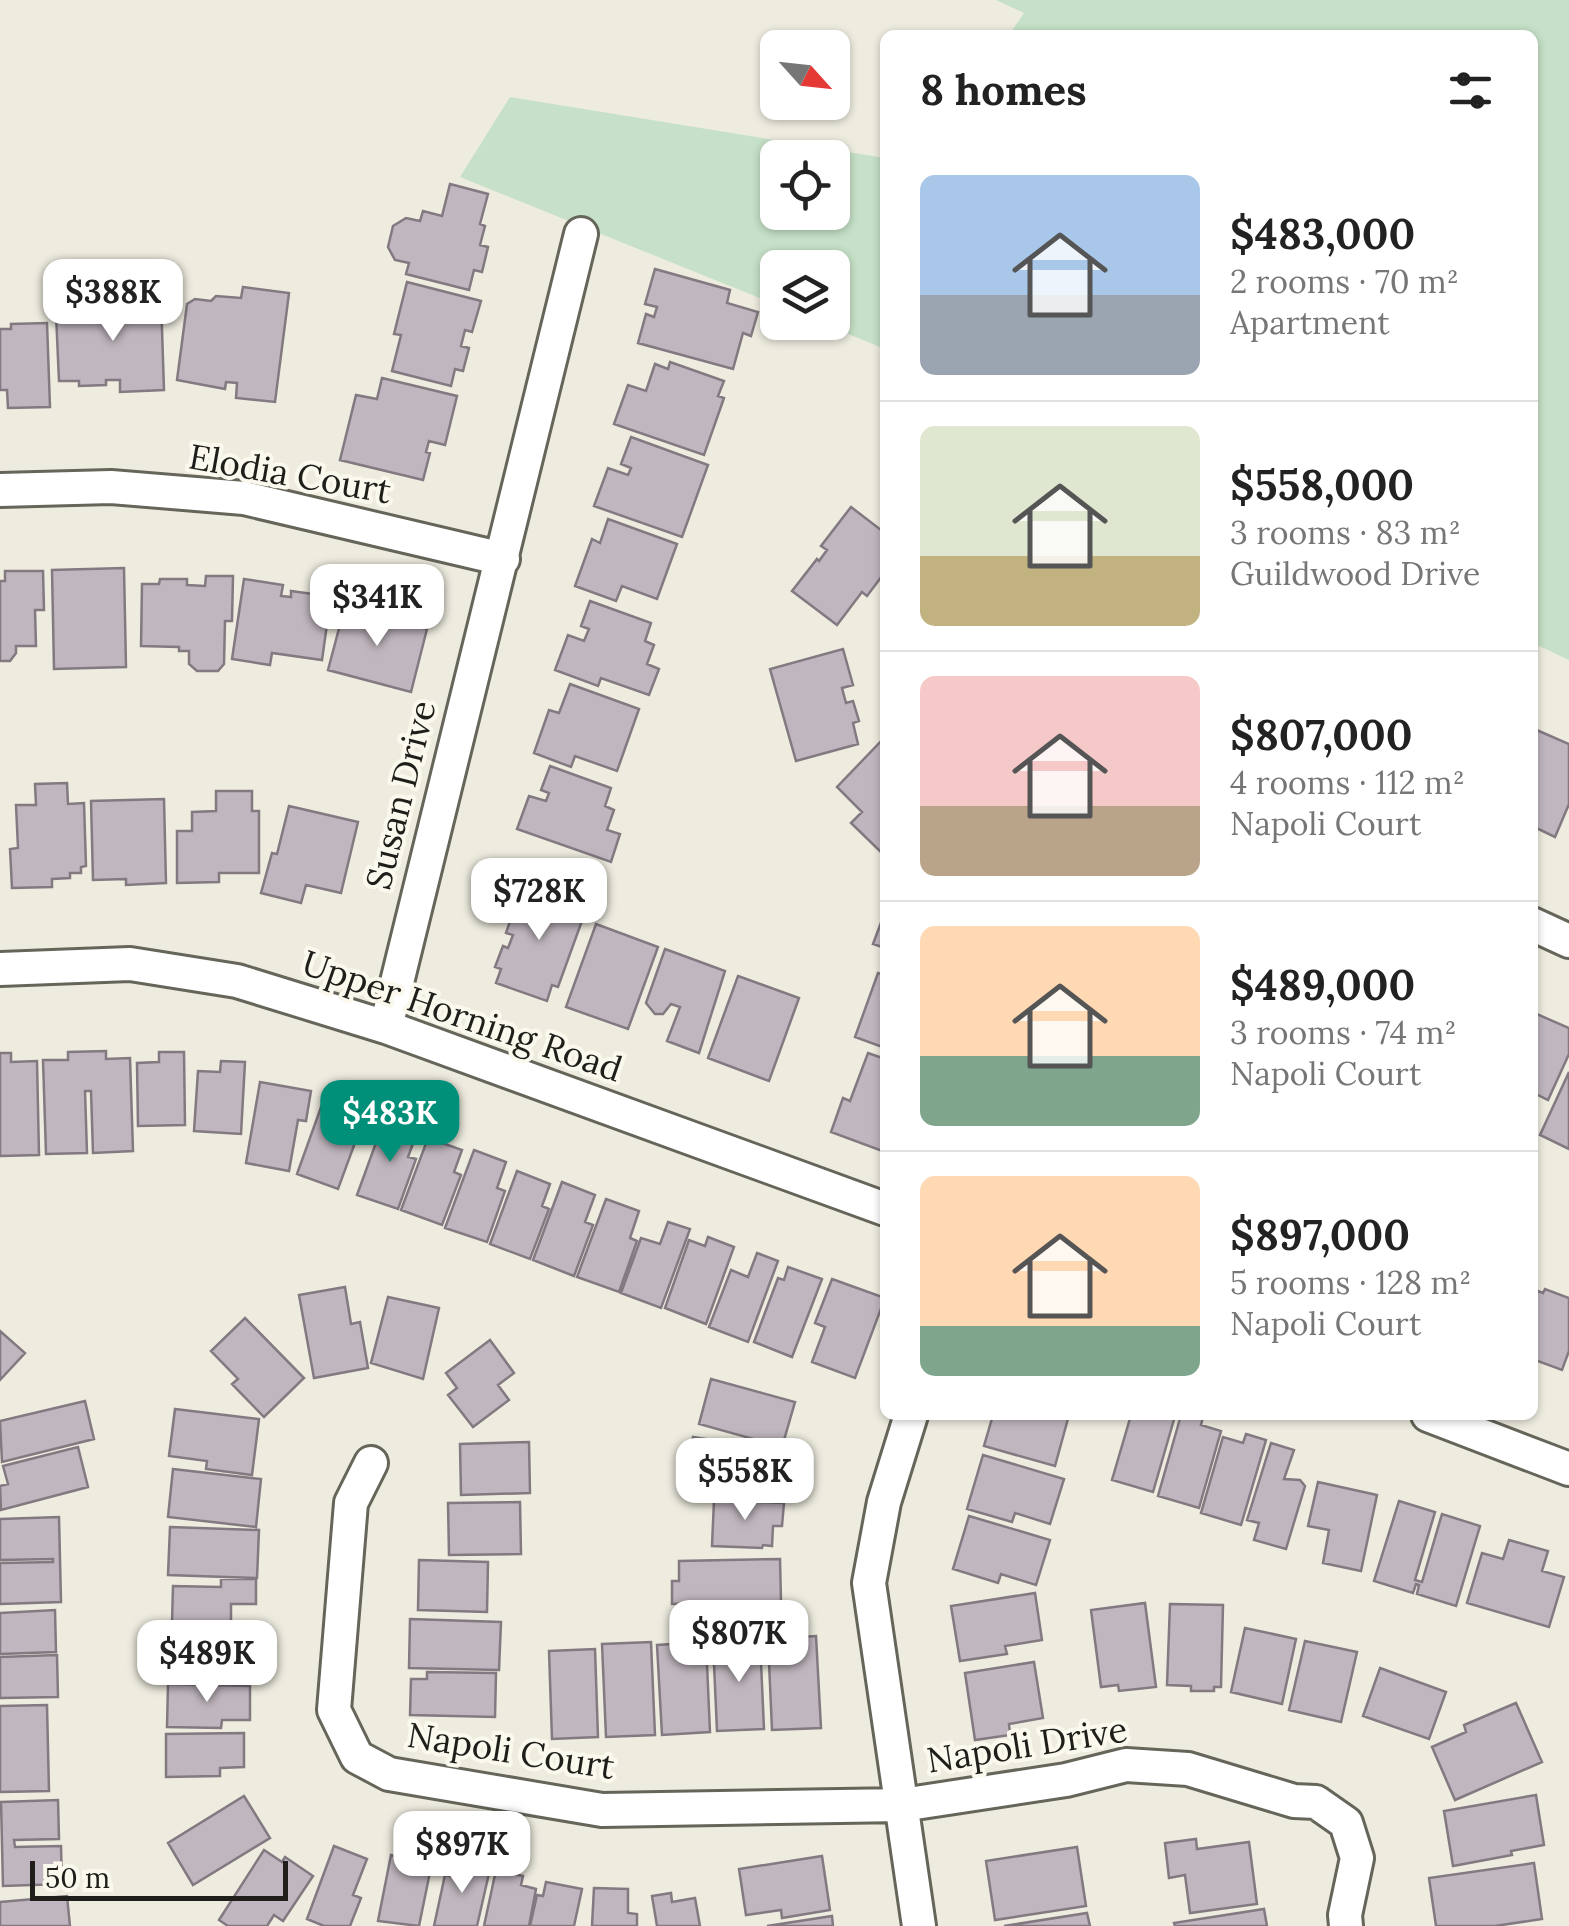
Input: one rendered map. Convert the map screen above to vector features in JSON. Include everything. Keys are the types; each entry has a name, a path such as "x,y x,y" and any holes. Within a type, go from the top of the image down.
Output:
{"street":[{"name":"Susan Drive","path":"386,1027 582,234"},
{"name":"Elodia Court","path":"0,490 111,487 244,498 504,559"},
{"path":"1538,927 1569,941"},
{"name":"Upper Horning Road","path":"0,969 130,964 238,980 386,1027 880,1208"},
{"path":"909,1420 884,1502 868,1583 919,1926"},
{"path":"1441,1420 1569,1469"},
{"name":"Napoli Court","path":"371,1463 351,1503 334,1710 357,1757 389,1774 602,1810 902,1805"},
{"name":"Napoli Drive","path":"902,1805 1066,1780 1126,1766 1188,1770 1294,1802 1316,1802 1346,1823 1357,1858 1346,1926"}],"green space":[{"path":"996,0 1569,0 1569,660 1538,645 1538,30 1012,30 1024,13"},
{"path":"510,97 774,140 760,140 760,230 850,230 850,152 880,157 880,347 850,335 850,250 760,250 760,298 460,177"}],"building":[{"path":"450,184 488,194 480,224 485,226 480,245 488,247 482,272 474,270 469,290 406,274 409,263 395,260 388,247 393,226 406,218 420,221 423,211 442,216"},
{"path":"655,269 730,290 727,303 758,312 751,336 743,333 733,369 638,343 646,314 654,317 657,307 645,304"},
{"path":"407,282 481,301 472,332 465,330 461,346 469,348 463,371 455,369 451,386 392,371 401,335 394,334"},
{"path":"243,287 289,293 275,402 236,398 237,383 226,382 225,389 177,380 187,304 195,299 211,301 216,296 241,298"},
{"path":"118,295 123,300 161,299 164,390 120,392 120,380 79,386 79,381 59,381 56,314 64,314 69,308 87,312 86,302 92,296"},
{"path":"47,323 50,407 8,408 7,390 0,390 0,329 11,329 11,324"},
{"path":"670,362 724,381 718,396 724,398 704,455 614,424 628,385 646,391 655,364 668,369"},
{"path":"382,378 457,396 445,445 429,441 423,480 340,460 356,395 377,399"},
{"path":"631,437 708,465 682,537 594,506 608,468 628,475 631,468 621,464"},
{"path":"851,507 880,529 880,579 867,596 862,592 837,625 792,591 827,550 821,546"},
{"path":"608,519 677,544 657,599 622,586 616,601 575,586 592,539 600,543"},
{"path":"124,568 126,667 54,669 52,570"},
{"path":"5,571 43,571 44,610 35,610 36,646 16,646 10,661 0,661 0,581 5,581"},
{"path":"206,576 233,576 232,621 225,621 224,664 218,671 197,671 189,664 189,651 179,651 179,647 141,646 142,584 187,579 187,585 205,586"},
{"path":"244,579 283,585 281,596 291,597 291,591 313,594 312,600 330,603 322,660 272,653 270,665 232,659"},
{"path":"590,601 651,623 645,641 654,645 647,664 659,669 649,695 601,678 598,686 555,670 568,635 584,641 589,629 581,626"},
{"path":"346,602 378,610 376,619 427,629 411,692 328,670"},
{"path":"843,649 853,685 842,688 846,703 853,701 859,721 853,723 858,744 796,761 770,669"},
{"path":"570,684 639,709 617,771 575,756 571,767 534,753 549,710 559,713"},
{"path":"1538,731 1569,744 1569,804 1555,837 1538,829"},
{"path":"880,742 880,851 851,823 862,812 837,787"},
{"path":"550,766 611,788 605,806 614,810 607,830 620,834 611,862 517,829 529,796 546,801 549,793 541,790"},
{"path":"67,783 68,804 84,803 86,866 81,867 81,873 70,873 70,878 52,879 52,887 12,888 10,849 18,848 16,805 36,805 35,784"},
{"path":"216,791 252,791 252,811 259,811 259,873 219,873 219,882 177,883 177,831 192,831 192,812 216,811"},
{"path":"164,799 166,883 126,885 126,879 93,880 91,801"},
{"path":"289,806 358,822 341,893 306,885 301,903 261,893 272,853 277,854"},
{"path":"533,887 587,907 558,987 552,985 547,1001 496,983 501,969 495,967 503,946 508,948 513,935 506,933 518,898 527,902"},
{"path":"596,924 658,947 628,1029 566,1007"},
{"path":"880,925 880,946 873,944"},
{"path":"665,949 725,971 699,1053 667,1041 680,1007 671,1004 663,1014 655,1014 646,1003"},
{"path":"878,973 880,974 880,1046 855,1037"},
{"path":"738,976 799,998 769,1081 708,1058"},
{"path":"1538,1015 1569,1028 1569,1054 1548,1100 1538,1095"},
{"path":"106,1051 106,1059 130,1058 133,1151 93,1153 91,1091 85,1091 87,1153 46,1154 43,1060 68,1060 68,1052"},
{"path":"159,1052 184,1052 185,1125 138,1126 137,1063 159,1062"},
{"path":"0,1053 11,1053 11,1062 37,1061 39,1155 0,1156"},
{"path":"868,1053 880,1057 880,1150 831,1132 843,1098 850,1101"},
{"path":"221,1061 245,1062 241,1134 194,1131 198,1071 220,1072"},
{"path":"1569,1072 1569,1149 1540,1135"},
{"path":"260,1082 311,1091 306,1121 298,1120 289,1171 246,1163"},
{"path":"325,1096 373,1114 362,1143 356,1140 338,1189 297,1174"},
{"path":"385,1118 418,1130 408,1157 416,1159 398,1209 357,1195"},
{"path":"428,1138 462,1150 454,1172 461,1175 442,1225 401,1210"},
{"path":"474,1150 506,1162 497,1188 505,1191 487,1242 445,1228"},
{"path":"517,1171 550,1184 542,1206 549,1209 530,1259 490,1244"},
{"path":"562,1182 595,1195 585,1222 593,1225 574,1276 533,1260"},
{"path":"606,1199 639,1211 630,1238 637,1241 619,1292 577,1277"},
{"path":"668,1222 690,1229 661,1308 621,1293 641,1238 660,1244"},
{"path":"708,1237 734,1247 706,1324 665,1308 689,1240 705,1246"},
{"path":"757,1253 778,1261 748,1342 709,1327 731,1270 748,1277"},
{"path":"788,1267 822,1279 792,1357 754,1342 778,1278 784,1280"},
{"path":"832,1279 880,1296 880,1311 855,1378 812,1362 825,1327 815,1323"},
{"path":"345,1287 351,1324 360,1322 368,1368 314,1378 299,1295"},
{"path":"1545,1289 1569,1298 1569,1351 1562,1370 1538,1361 1538,1291 1543,1293"},
{"path":"388,1297 439,1308 423,1379 371,1363"},
{"path":"245,1318 304,1378 264,1417 232,1384 238,1379 211,1351"},
{"path":"0,1331 25,1353 0,1380"},
{"path":"490,1340 514,1373 498,1385 509,1400 473,1427 448,1395 457,1388 446,1373"},
{"path":"711,1379 795,1402 782,1447 699,1424"},
{"path":"85,1401 94,1439 2,1462 0,1421"},
{"path":"175,1409 259,1419 252,1475 206,1469 207,1461 169,1456"},
{"path":"992,1420 1068,1420 1055,1466 984,1446"},
{"path":"1130,1420 1174,1420 1153,1492 1112,1480"},
{"path":"1180,1420 1202,1420 1201,1425 1221,1431 1199,1508 1158,1496"},
{"path":"1246,1434 1266,1440 1241,1525 1201,1513 1223,1437 1243,1443"},
{"path":"693,1437 780,1451 773,1498 685,1484"},
{"path":"529,1442 530,1493 461,1495 460,1444"},
{"path":"1271,1443 1294,1450 1284,1479 1300,1480 1305,1486 1286,1549 1254,1540 1259,1523 1247,1520"},
{"path":"78,1447 88,1487 1,1510 0,1486 8,1484 3,1466"},
{"path":"983,1455 1064,1479 1050,1524 1015,1513 1012,1522 967,1509"},
{"path":"173,1469 261,1479 256,1527 168,1517"},
{"path":"1318,1482 1377,1495 1361,1571 1323,1563 1329,1530 1308,1526"},
{"path":"714,1500 784,1503 782,1526 773,1526 772,1546 712,1546"},
{"path":"1399,1501 1435,1512 1415,1580 1422,1582 1442,1514 1480,1526 1456,1606 1417,1594 1416,1584 1413,1593 1374,1581"},
{"path":"520,1502 521,1554 449,1555 448,1503"},
{"path":"969,1516 1050,1540 1036,1585 1001,1574 998,1583 953,1569"},
{"path":"59,1517 61,1602 0,1604 0,1563 53,1559 0,1560 0,1519"},
{"path":"170,1527 259,1530 257,1578 168,1575"},
{"path":"1509,1540 1548,1551 1542,1571 1564,1577 1549,1627 1467,1603 1482,1553 1503,1559"},
{"path":"780,1559 781,1601 672,1604 672,1581 679,1581 679,1561"},
{"path":"419,1560 488,1562 487,1612 418,1610"},
{"path":"221,1579 256,1579 256,1604 231,1604 231,1624 172,1623 173,1586 221,1587"},
{"path":"1035,1593 1042,1640 1005,1646 1007,1654 960,1661 951,1606"},
{"path":"1145,1603 1156,1687 1119,1691 1118,1685 1101,1687 1091,1610"},
{"path":"1170,1604 1223,1605 1221,1687 1214,1687 1214,1691 1167,1685"},
{"path":"55,1610 56,1652 0,1654 0,1613"},
{"path":"410,1619 501,1622 499,1670 409,1668"},
{"path":"1245,1628 1296,1639 1282,1704 1231,1692"},
{"path":"217,1634 256,1634 255,1658 231,1658 231,1681 170,1679 171,1640 217,1641"},
{"path":"816,1636 821,1728 772,1730 768,1639"},
{"path":"760,1640 764,1729 717,1731 713,1642"},
{"path":"1305,1641 1357,1652 1341,1722 1289,1710"},
{"path":"651,1642 655,1735 606,1737 602,1644"},
{"path":"706,1642 710,1732 662,1735 657,1645"},
{"path":"595,1649 598,1737 552,1739 549,1651"},
{"path":"57,1655 58,1697 0,1698 0,1657"},
{"path":"1034,1662 1043,1718 1009,1724 1010,1735 975,1740 965,1673"},
{"path":"1380,1668 1446,1692 1429,1739 1363,1716"},
{"path":"427,1672 496,1673 495,1717 410,1715 411,1679 427,1679"},
{"path":"168,1684 250,1686 250,1720 222,1720 221,1728 167,1727"},
{"path":"1516,1703 1542,1762 1455,1800 1432,1747 1466,1732 1464,1725"},
{"path":"47,1705 49,1791 0,1792 0,1706"},
{"path":"244,1733 244,1767 220,1768 220,1776 166,1777 166,1734"},
{"path":"1536,1795 1544,1845 1453,1866 1444,1811"},
{"path":"244,1796 270,1838 193,1885 168,1843"},
{"path":"58,1800 59,1839 14,1840 15,1847 61,1846 62,1884 3,1886 1,1802"},
{"path":"1196,1839 1197,1849 1249,1842 1257,1904 1190,1913 1185,1875 1169,1878 1165,1843"},
{"path":"334,1846 367,1859 353,1895 361,1898 350,1926 324,1926 307,1919"},
{"path":"1077,1847 1086,1906 995,1920 986,1861"},
{"path":"264,1850 282,1862 285,1857 313,1876 283,1921 274,1915 267,1926 228,1926 219,1920"},
{"path":"391,1855 409,1859 408,1868 430,1872 419,1926 378,1921"},
{"path":"822,1856 830,1910 782,1918 781,1910 746,1915 739,1869"},
{"path":"454,1862 490,1869 477,1926 434,1926 445,1875 451,1876"},
{"path":"1534,1863 1542,1919 1495,1926 1436,1926 1429,1878"},
{"path":"496,1870 523,1876 521,1885 536,1889 529,1926 484,1926"},
{"path":"546,1882 582,1889 574,1926 530,1926 537,1895 543,1896"},
{"path":"594,1888 628,1889 628,1913 637,1914 637,1926 592,1926"},
{"path":"671,1893 672,1902 695,1898 700,1926 657,1926 652,1896"},
{"path":"67,1896 70,1926 0,1926 0,1902"},
{"path":"1264,1909 1267,1926 1174,1923"},
{"path":"1087,1913 1090,1926 1004,1926"},
{"path":"832,1916 833,1926 767,1926"}]}
